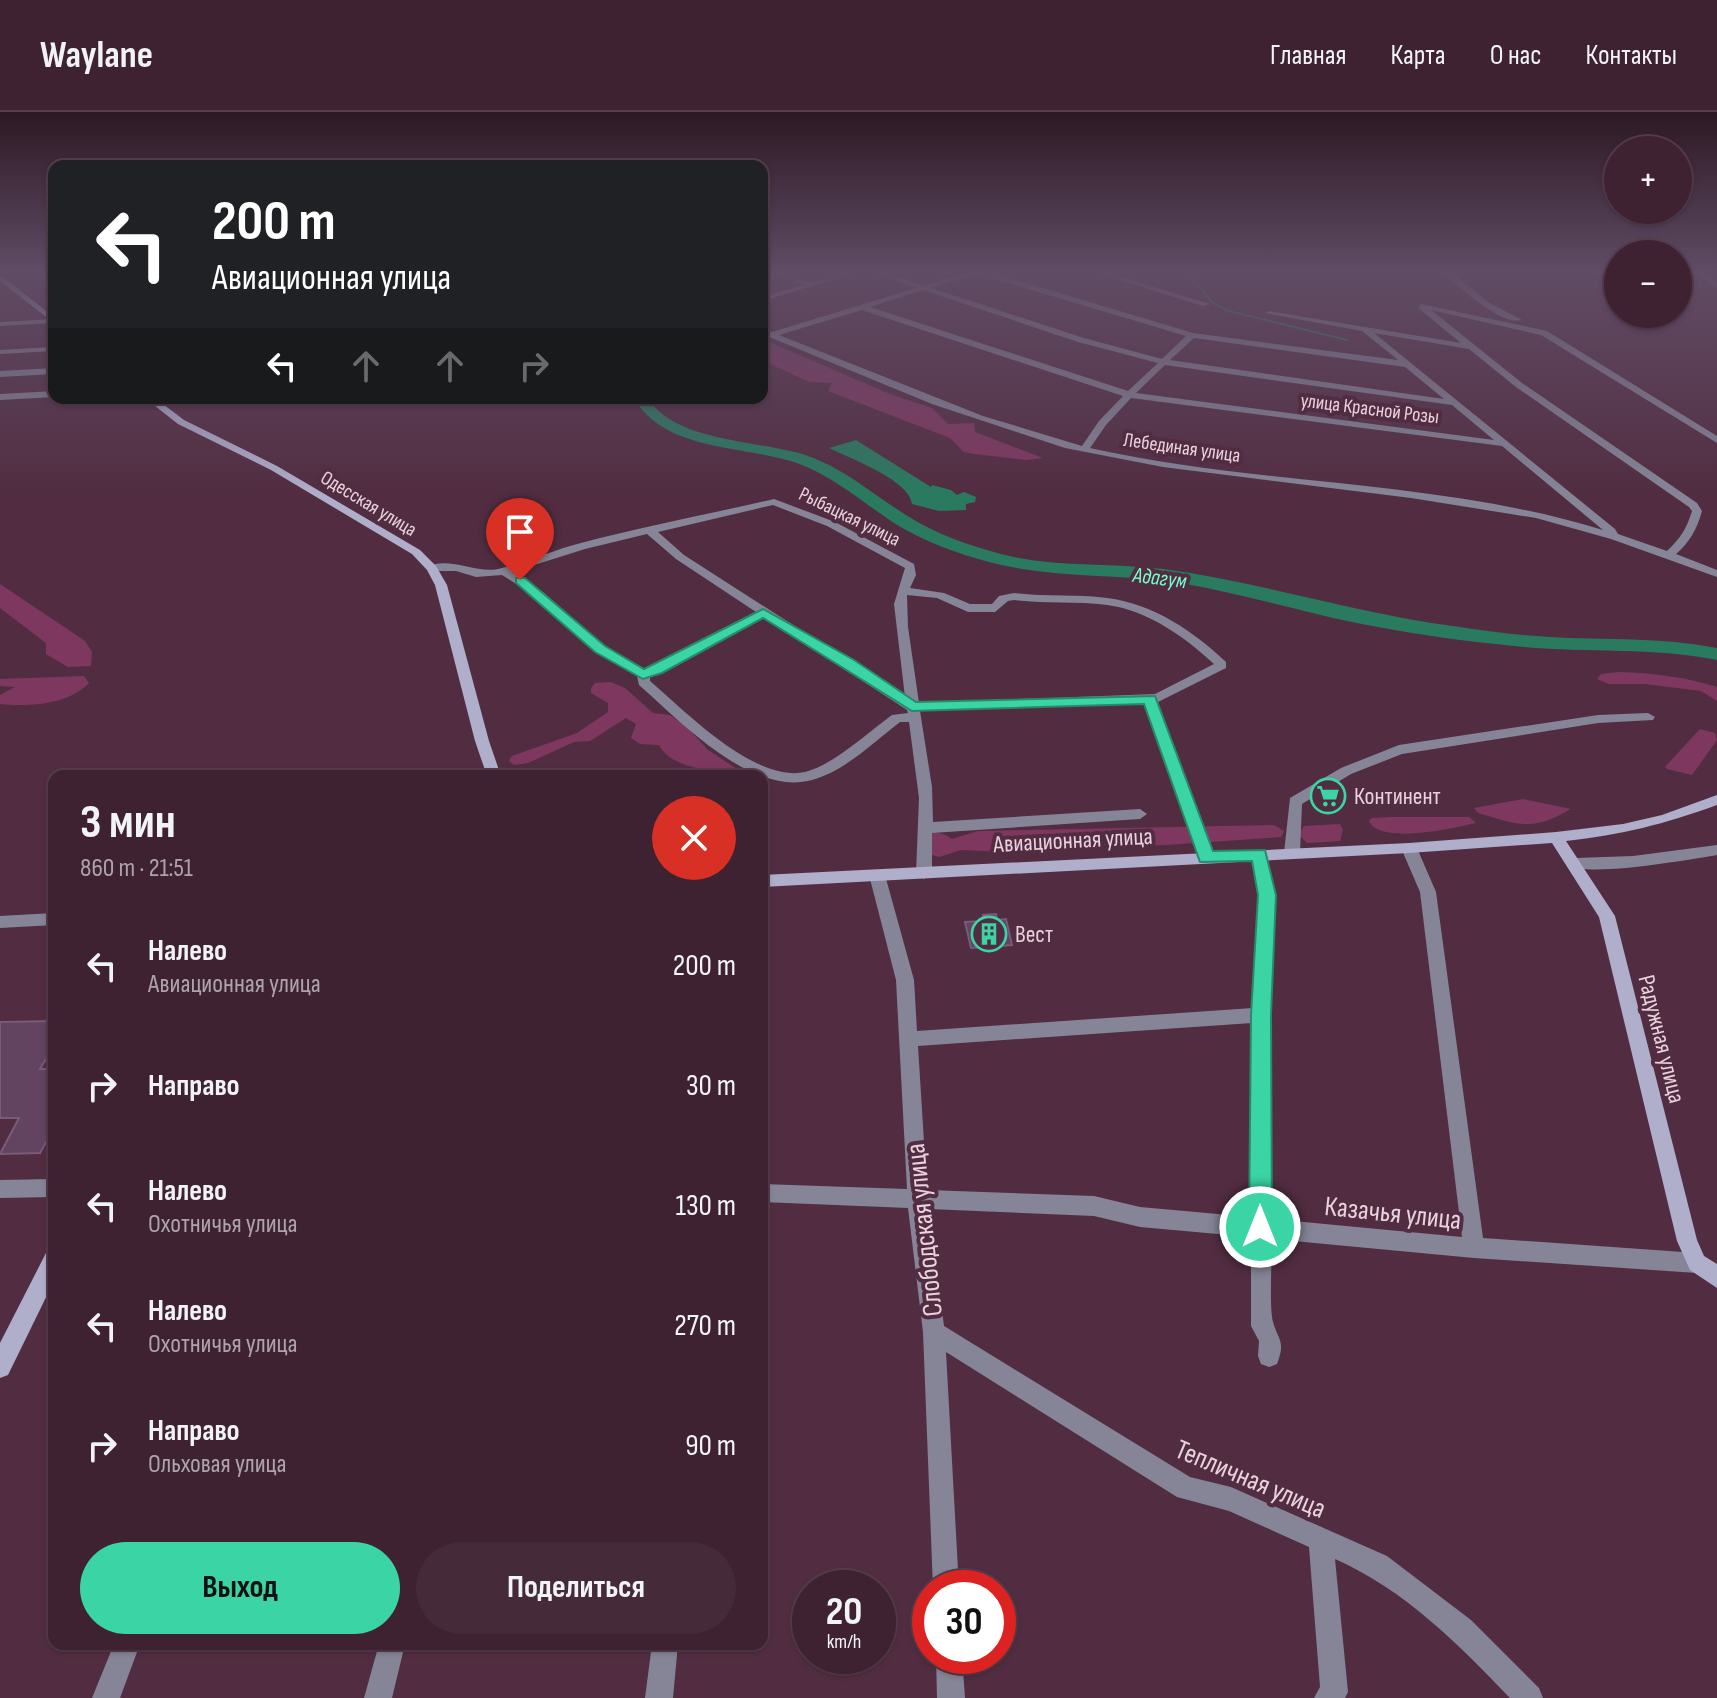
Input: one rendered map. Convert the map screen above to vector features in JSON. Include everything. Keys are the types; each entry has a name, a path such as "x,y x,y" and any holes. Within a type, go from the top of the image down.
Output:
{"main road":[{"name":"Одесская улица","path":"157,404 181,422 274,468 416,552 432,568 441,585 491,769"},
{"name":"Авиационная улица","path":"768,881 1409,848 1556,837 1651,822 1717,800"},
{"name":"Радужная улица","path":"1556,837 1607,916 1687,1241 1697,1263"},
{"path":"1697,1263 1717,1277"},
{"path":"0,1367 48,1270"}],"street":[{"name":"Лебединая улица","path":"800,346 998,423 1085,449 1147,461 1510,510 1613,537 1717,574"},
{"name":"улица Красной Розы","path":"981,346 1130,395 1505,444"},
{"path":"1104,346 1164,362 1454,403"},
{"path":"1085,449 1130,395 1181,346"},
{"path":"1273,346 1405,364"},
{"path":"1384,346 1611,531 1613,537"},
{"path":"1468,346 1474,347 1519,385 1693,505 1697,511 1693,525 1668,556"},
{"path":"1565,346 1717,440"},
{"path":"0,352 48,349"},
{"path":"0,374 48,371"},
{"path":"0,397 48,394"},
{"name":"Рыбацкая улица","path":"649,530 763,503 781,503 831,524 910,566 911,575 903,591"},
{"path":"432,568 457,568 476,574 504,572 582,546 649,530 680,557 763,613 849,663 913,712"},
{"path":"504,572 539,594 600,649 643,674 657,670 763,613"},
{"path":"768,774 781,779 809,776 897,718 913,712 1157,698 1222,665 1182,632 1115,602 1026,600 1008,596 999,600 995,608 968,608 940,595 903,591 899,597 901,629 913,712 926,790 921,853 924,873"},
{"path":"643,674 644,682 725,749 759,770"},
{"path":"1150,699 1206,857"},
{"path":"1292,853 1295,802 1346,771 1399,750 1598,719 1648,717"},
{"path":"924,828 1140,814"},
{"path":"1409,848 1428,892 1474,1248"},
{"path":"1576,864 1633,862 1717,850"},
{"path":"1259,854 1267,895 1261,1015 1260,1227 1262,1326 1270,1338 1269,1356"},
{"name":"Слободская улица","path":"877,875 905,980 917,1198 934,1332 945,1570"},
{"path":"0,922 48,919"},
{"path":"909,1039 1261,1015"},
{"path":"0,1189 48,1188"},
{"name":"Казачья улица","path":"768,1193 1094,1206 1140,1217 1474,1248 1697,1263"},
{"name":"Тепличная улица","path":"934,1332 1186,1488 1231,1499 1378,1565 1462,1629 1522,1694"},
{"path":"1321,1540 1334,1692 1328,1698"},
{"path":"106,1698 125,1650"},
{"path":"378,1698 390,1650"},
{"path":"659,1698 664,1650"},
{"path":"950,1674 951,1698"}],"shaded area":[{"path":"768,346 778,346 890,394 932,408 948,424 974,423 975,432 1043,458 1026,460 964,452 950,438 828,391 832,383 809,382 768,363"},
{"path":"856,440 931,487 951,490 957,495 964,492 976,497 975,502 966,504 966,510 939,511 912,504 909,495 890,478 829,448"},
{"path":"0,584 85,641 92,652 91,666 68,667 46,654 46,643 0,608"},
{"path":"1618,672 1668,676 1717,687 1717,701 1701,691 1645,684 1609,684 1597,679 1601,674"},
{"path":"84,676 89,683 59,700 23,705 0,704 0,695 15,687 0,686 0,679"},
{"path":"611,682 625,688 653,713 670,715 685,725 708,750 737,770 706,770 672,759 659,745 640,744 631,738 636,724 626,718 590,741 574,742 528,763 514,765 509,761 512,756 577,733 608,712 608,703 591,693 595,683"},
{"path":"1700,729 1715,733 1717,740 1692,775 1667,769 1665,767"},
{"path":"1523,799 1571,809 1546,821 1525,824 1478,813 1474,808"},
{"path":"1390,817 1469,817 1476,823 1436,831 1402,833 1376,828 1369,821"},
{"path":"1340,824 1343,830 1340,841 1307,843 1299,835 1304,826"},
{"path":"1274,825 1284,831 1281,837 1166,845 1125,846 1112,843 1095,848 1022,853 961,850 939,857 929,854 928,835 934,833 952,839 978,831"}],"building":[{"name":"Вест","path":"996,914 997,920 1006,919 1012,945 971,948 965,922 985,921 983,915"},
{"path":"48,1021 48,1056 40,1069 48,1069 48,1139 40,1153 0,1154 19,1118 0,1118 0,1022"}],"waterway":[{"name":"Адагум","path":"644,404 649,412 685,432 812,463 929,535 1025,565 1172,576 1247,590 1358,617 1453,632 1549,643 1669,646 1717,654"}],"place":[{"name":"Континент","path":"1328,796"},
{"name":"Вест","path":"989,934"}],"route":[{"path":"520,580 600,649 643,674 657,670 763,613 849,663 912,707 1150,699 1206,857 1259,854 1267,895 1261,1015 1260,1227"}]}
